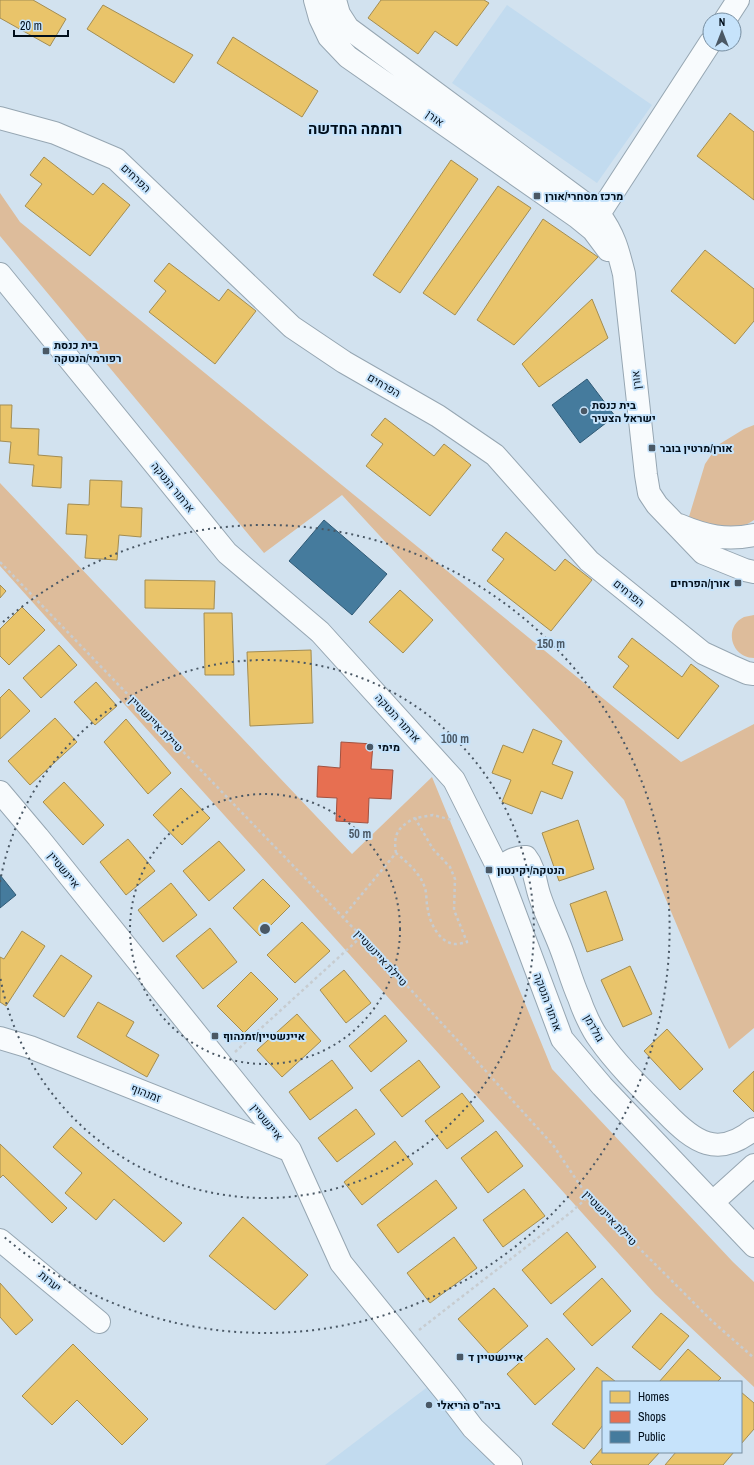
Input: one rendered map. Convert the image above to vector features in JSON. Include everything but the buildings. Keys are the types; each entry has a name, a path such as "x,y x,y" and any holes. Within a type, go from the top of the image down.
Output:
{"street":[{"name":"אורן","path":"315,0 320,18 329,37 348,57 577,217 593,230 610,252 624,274"},
{"name":"אורן","path":"335,0 339,14 348,28 599,214 608,226 616,242 624,274 649,493 657,505 674,524 703,552 745,570 754,572"},
{"path":"730,12 738,0"},
{"path":"577,217 591,217 599,214 704,52"},
{"name":"הפרחים","path":"0,118 55,133 116,159 292,327 344,362 438,416 495,455 589,562 703,653 736,669 754,674"},
{"name":"ארתור הנטקה","path":"0,274 227,553 320,632 454,780 498,868 562,1039 602,1086 754,1246"},
{"name":"אורן","path":"674,524 715,537 743,537 754,535"},
{"name":"איינשטיין","path":"0,792 290,1150 341,1263 405,1341 473,1428 510,1465"},
{"name":"גולדמן","path":"498,868 520,856 526,857 530,863 540,896 559,942 579,1000 598,1038 638,1084 681,1129 699,1142 726,1144 737,1140 754,1129"},
{"name":"זמנהוף","path":"0,1038 30,1047 290,1150"},
{"path":"713,1202 754,1166"},
{"name":"יערות","path":"0,1240 99,1322"}],"path":[{"name":"טיילת איינשטיין","path":"0,562 361,936 553,1145 588,1197 712,1321 754,1358"},
{"path":"415,818 433,849 450,867 455,879 454,910 467,942 456,944 444,940 432,925 428,911 425,889 419,875 410,864 396,853 394,841 397,832 404,824 415,818 433,815 454,821"},
{"path":"342,918 396,853"},
{"path":"221,1064 361,936"},
{"path":"405,1341 570,1213 588,1197"}],"shaded area":[{"path":"507,5 652,105 597,183 452,83"},
{"path":"0,193 20,222 681,762 754,724 754,1028 729,1049 624,800 342,495 264,553 0,236"},
{"path":"754,425 754,520 738,527 722,528 688,520 705,464 718,445 744,429"},
{"path":"0,483 352,854 432,777 552,1069 733,1262 754,1282 754,1387 655,1294 0,566"},
{"path":"754,615 754,658 746,657 735,648 732,641 732,634 733,628 737,622 744,617"},
{"name":"ביה\"ס הריאלי","path":"434,1382 506,1465 325,1465"}],"place":[{"name":"מרכז מסחרי/אורן","path":"537,196"},
{"name":"בית כנסת רפורמי/הנטקה","path":"46,351"},
{"name":"בית כנסת ישראל הצעיר","path":"584,411"},
{"name":"אורן/מרטין בובר","path":"652,448"},
{"name":"אורן/הפרחים","path":"738,583"},
{"name":"מימי","path":"370,747"},
{"name":"הנטקה/יקינטון","path":"489,870"},
{"name":"איינשטיין/זמנהוף","path":"215,1036"},
{"name":"איינשטיין ד","path":"460,1357"},
{"name":"ביה\"ס הריאלי","path":"429,1405"}],"district":[{"name":"רוממה החדשה","path":"355,128"}]}
